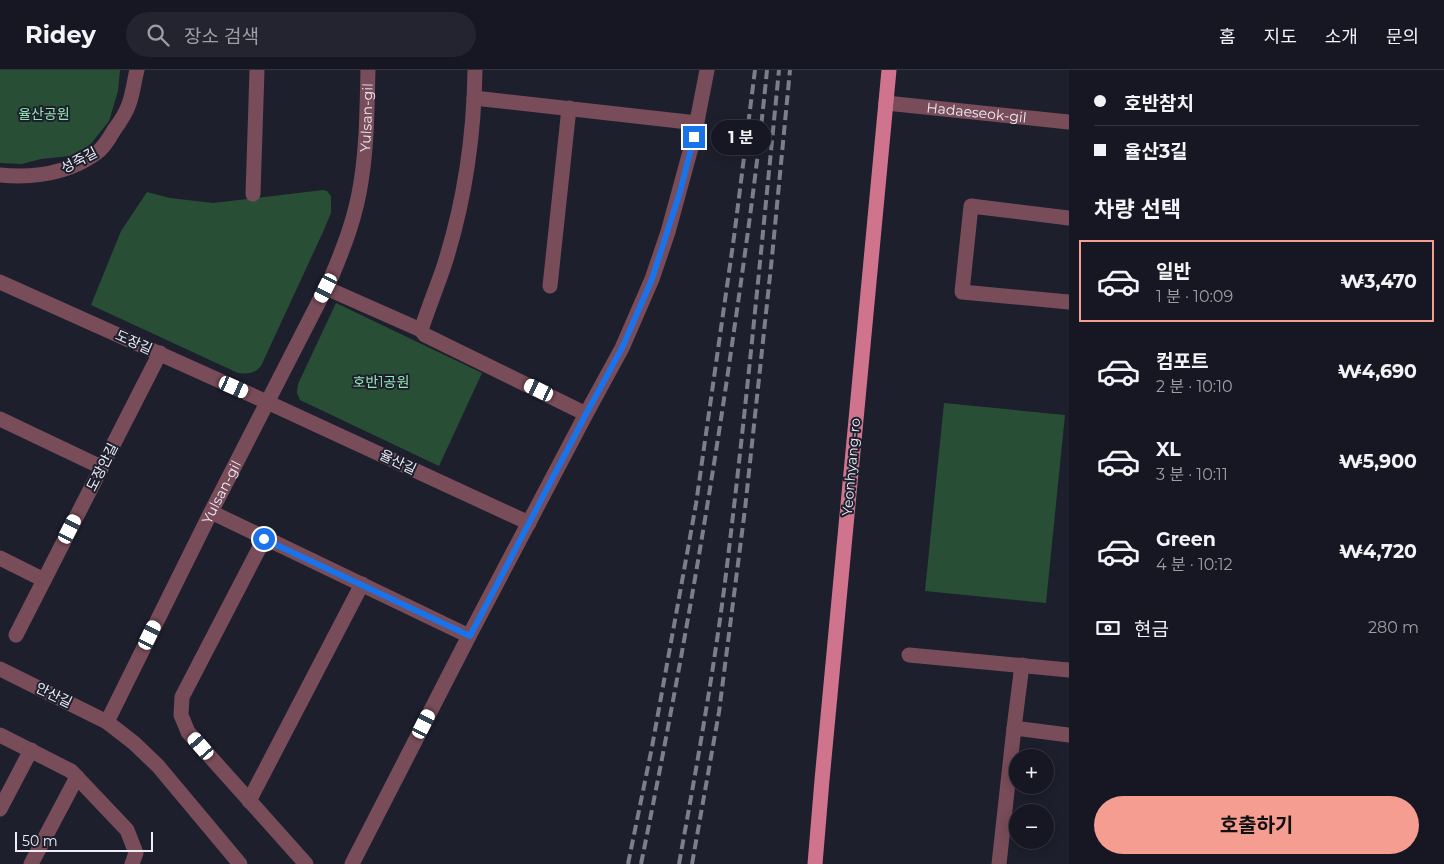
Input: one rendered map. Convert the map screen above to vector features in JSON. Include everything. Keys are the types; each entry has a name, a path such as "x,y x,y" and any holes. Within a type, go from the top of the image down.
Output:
{"main road":[{"name":"Yeonhyang-ro","path":"815,864 889,70"}],"street":[{"name":"성죽길","path":"0,175 39,176 53,173 76,165 96,154 122,119 129,104 136,70"},
{"path":"253,194 257,70"},
{"name":"Yulsan-gil","path":"107,722 211,512 326,288 342,251 360,192 366,140 368,70"},
{"path":"421,330 443,267 459,208 469,154 475,70"},
{"path":"352,864 529,522 622,348 652,279 680,192 697,123 707,70"},
{"path":"474,98 697,123"},
{"name":"Hadaeseok-gil","path":"886,103 1069,122"},
{"path":"550,286 569,108"},
{"path":"1069,218 971,206 962,292 1069,302"},
{"name":"도장길","path":"0,282 267,402"},
{"path":"326,288 421,330 425,335 586,414"},
{"name":"도장안길","path":"16,635 160,353"},
{"name":"율산길","path":"267,402 529,522"},
{"path":"0,419 101,468"},
{"path":"211,512 470,636"},
{"path":"264,539 182,696 181,715 188,732 306,864"},
{"path":"0,558 44,580"},
{"path":"249,801 362,584"},
{"path":"909,655 1069,670"},
{"path":"999,864 1022,665"},
{"name":"안산길","path":"0,669 107,722"},
{"path":"107,722 134,743 158,766 240,864"},
{"path":"1014,728 1069,734"},
{"path":"0,735 71,771 127,830 136,854 132,864"},
{"path":"0,809 31,750"},
{"path":"31,864 77,777"}],"green space":[{"name":"율산공원","path":"0,70 120,70 118,91 109,121 90,145 70,156 41,159 22,164 0,163"},
{"path":"327,191 331,196 331,213 261,366 253,372 238,373 91,305 121,231 147,192 170,198 213,203"},
{"name":"호반1공원","path":"336,303 482,373 439,466 300,400 297,393 298,384"},
{"path":"944,403 1065,415 1046,603 925,591"}],"railway":[{"path":"628,864 652,747 696,504 734,237 755,70"},
{"path":"641,864 687,622 718,440 749,224 767,70"},
{"path":"679,864 710,688 725,582 747,390 779,70"},
{"path":"692,864 719,712 745,509 790,70"}],"route":[{"path":"264,539 470,636 622,348 652,279 680,192 694,137"}]}
